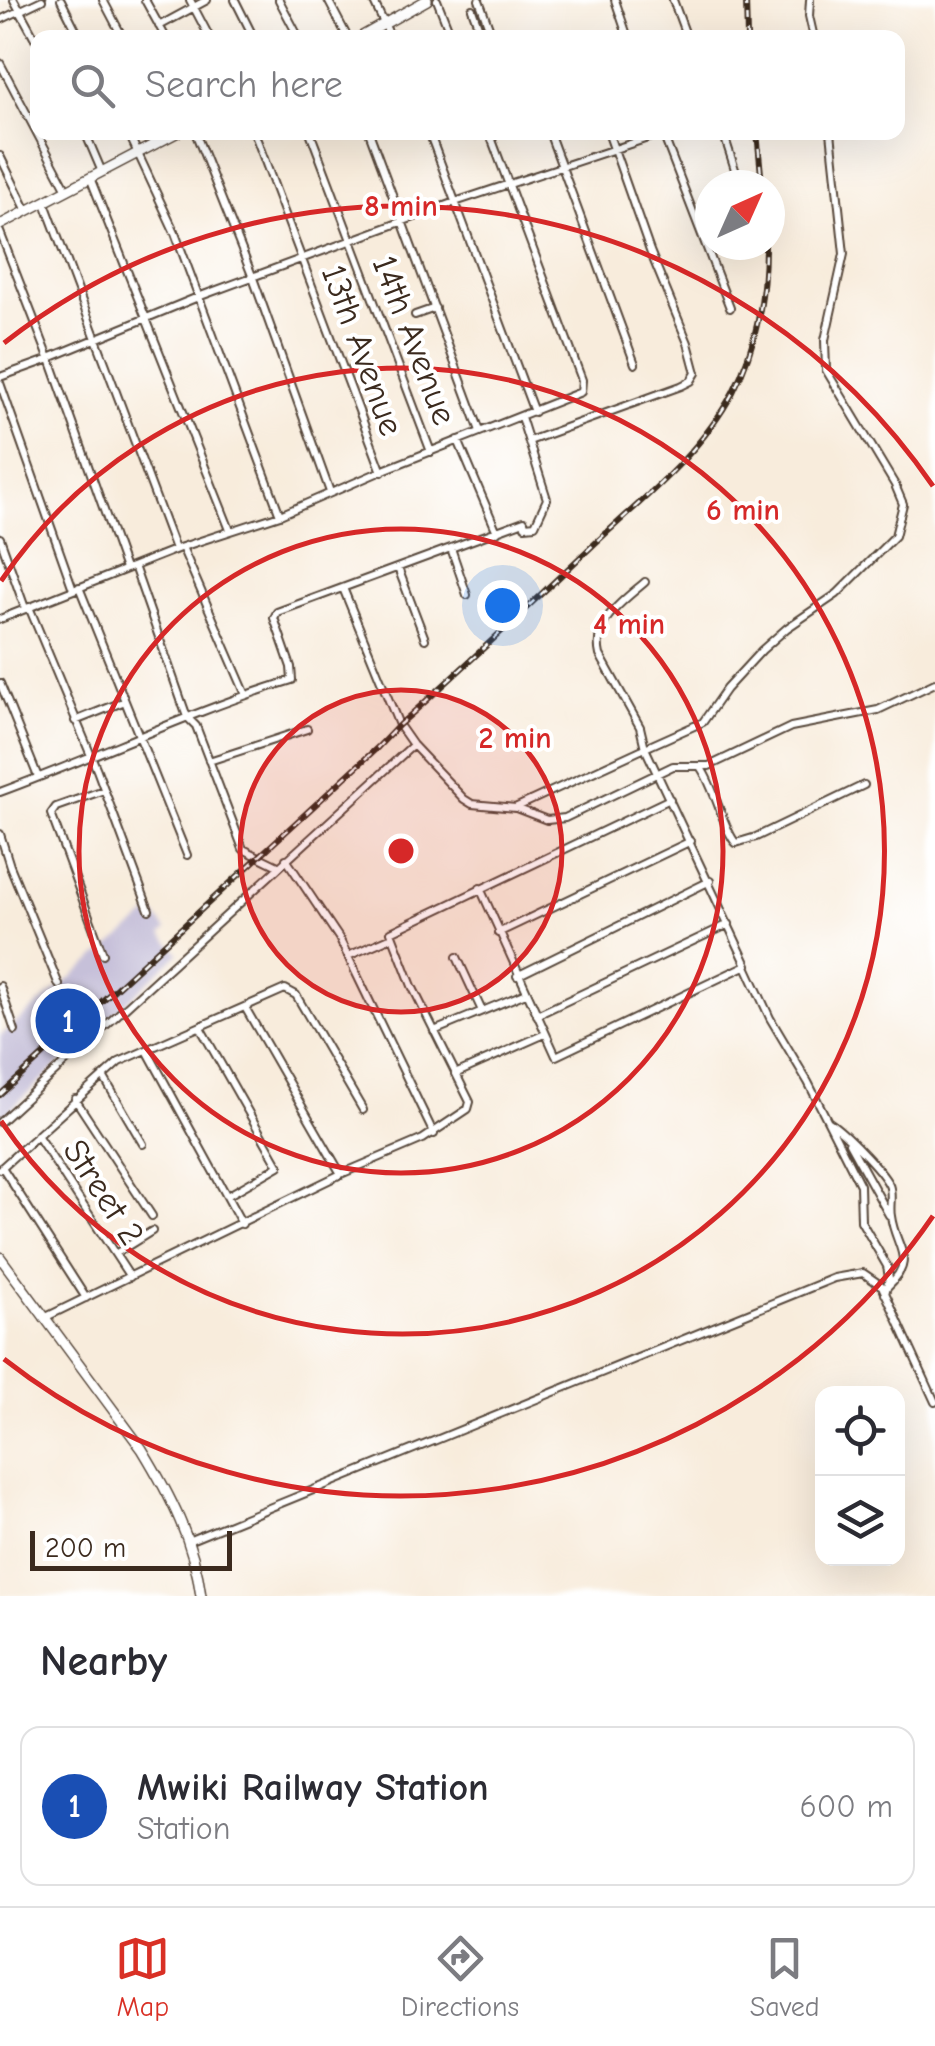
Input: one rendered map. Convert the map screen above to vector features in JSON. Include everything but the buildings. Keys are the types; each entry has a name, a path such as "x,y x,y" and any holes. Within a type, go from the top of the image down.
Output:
{"main road":[{"path":"374,30 421,1"},
{"path":"0,228 164,140"},
{"path":"0,1257 142,1448 188,1541 200,1596"}],"street":[{"path":"14,0 30,30"},
{"path":"0,20 42,0"},
{"path":"61,0 76,30"},
{"path":"103,0 119,30"},
{"path":"144,0 161,30"},
{"path":"159,26 192,4 207,0"},
{"path":"235,0 250,30"},
{"path":"279,0 295,30"},
{"path":"328,0 344,30"},
{"path":"373,0 388,30"},
{"path":"437,0 449,30"},
{"path":"480,0 490,30"},
{"path":"614,0 625,30"},
{"path":"674,0 685,30"},
{"path":"810,0 812,30"},
{"path":"192,4 206,30"},
{"path":"472,9 480,30"},
{"path":"0,62 30,120"},
{"path":"41,140 67,191"},
{"path":"88,140 102,172"},
{"path":"132,140 176,234 280,515"},
{"path":"197,140 253,278 330,492"},
{"name":"13th Avenue","path":"257,140 382,472"},
{"name":"14th Avenue","path":"313,140 431,452"},
{"path":"373,140 480,431"},
{"path":"432,140 534,412"},
{"path":"0,619 179,548 280,515 578,394 584,385 492,140"},
{"path":"552,140 635,364"},
{"path":"529,441 681,386 696,373 611,140"},
{"path":"187,855 76,588 0,380 302,258 642,140"},
{"path":"667,140 730,308"},
{"path":"726,140 735,170"},
{"path":"516,808 703,722 726,689 762,650 837,594 895,536 903,504 826,370 825,340 844,254 832,140"},
{"path":"0,156 28,211"},
{"path":"91,180 230,530"},
{"path":"45,203 179,548 246,695"},
{"path":"0,228 129,567 243,848 278,866"},
{"path":"415,315 435,308"},
{"path":"0,792 292,680 275,615 524,521 525,526 535,525 548,504 521,418"},
{"path":"458,440 497,532"},
{"path":"0,538 149,910"},
{"path":"451,548 468,595"},
{"path":"398,568 425,639"},
{"path":"645,582 610,613 597,642 600,655 640,727 656,774 691,840 770,1018 860,1185 861,1221 887,1266 886,1290"},
{"path":"343,588 399,724 413,745 472,804 516,808 546,820 556,820 630,789 672,766 709,766 791,728 878,710 935,683"},
{"path":"0,683 38,778"},
{"path":"74,721 125,701"},
{"path":"209,761 307,729"},
{"path":"0,1122 413,745"},
{"path":"700,766 719,800 728,835 736,843 864,785"},
{"path":"102,954 52,814 56,807 104,790"},
{"path":"43,1318 341,1174 434,1134 470,1107 392,931 670,799"},
{"path":"0,834 59,985"},
{"path":"498,933 691,840"},
{"path":"286,859 348,956 434,1134"},
{"path":"517,976 710,881"},
{"path":"480,888 556,1056 746,966"},
{"path":"537,1016 729,924"},
{"path":"348,956 392,937"},
{"path":"457,957 482,1011"},
{"path":"0,986 15,1031"},
{"path":"86,1298 1,1168 74,1099 130,1056 201,1029 284,989 293,992 363,1110"},
{"path":"434,1031 526,993"},
{"path":"246,1009 341,1174"},
{"path":"201,1029 279,1166 227,1196"},
{"path":"455,1074 545,1034"},
{"path":"148,1052 242,1224"},
{"path":"103,1076 143,1144"},
{"path":"74,1099 152,1216"},
{"path":"828,1122 844,1132 889,1185 891,1218"},
{"path":"844,1132 891,1218 904,1259 901,1272 886,1290"},
{"name":"Street 2","path":"37,1135 130,1277"},
{"path":"115,1254 152,1232"},
{"path":"188,1541 834,1278 863,1273 886,1290 935,1402"}],"shaded area":[{"path":"153,911 167,930 162,935 179,953 0,1119 0,1036"}],"railway":[{"path":"746,0 747,30"},
{"path":"758,140 761,170"},
{"path":"0,1095 686,457 719,415 748,357 761,302 764,260"}],"place":[{"name":"Mwiki Railway Station","path":"68,1021"}]}
